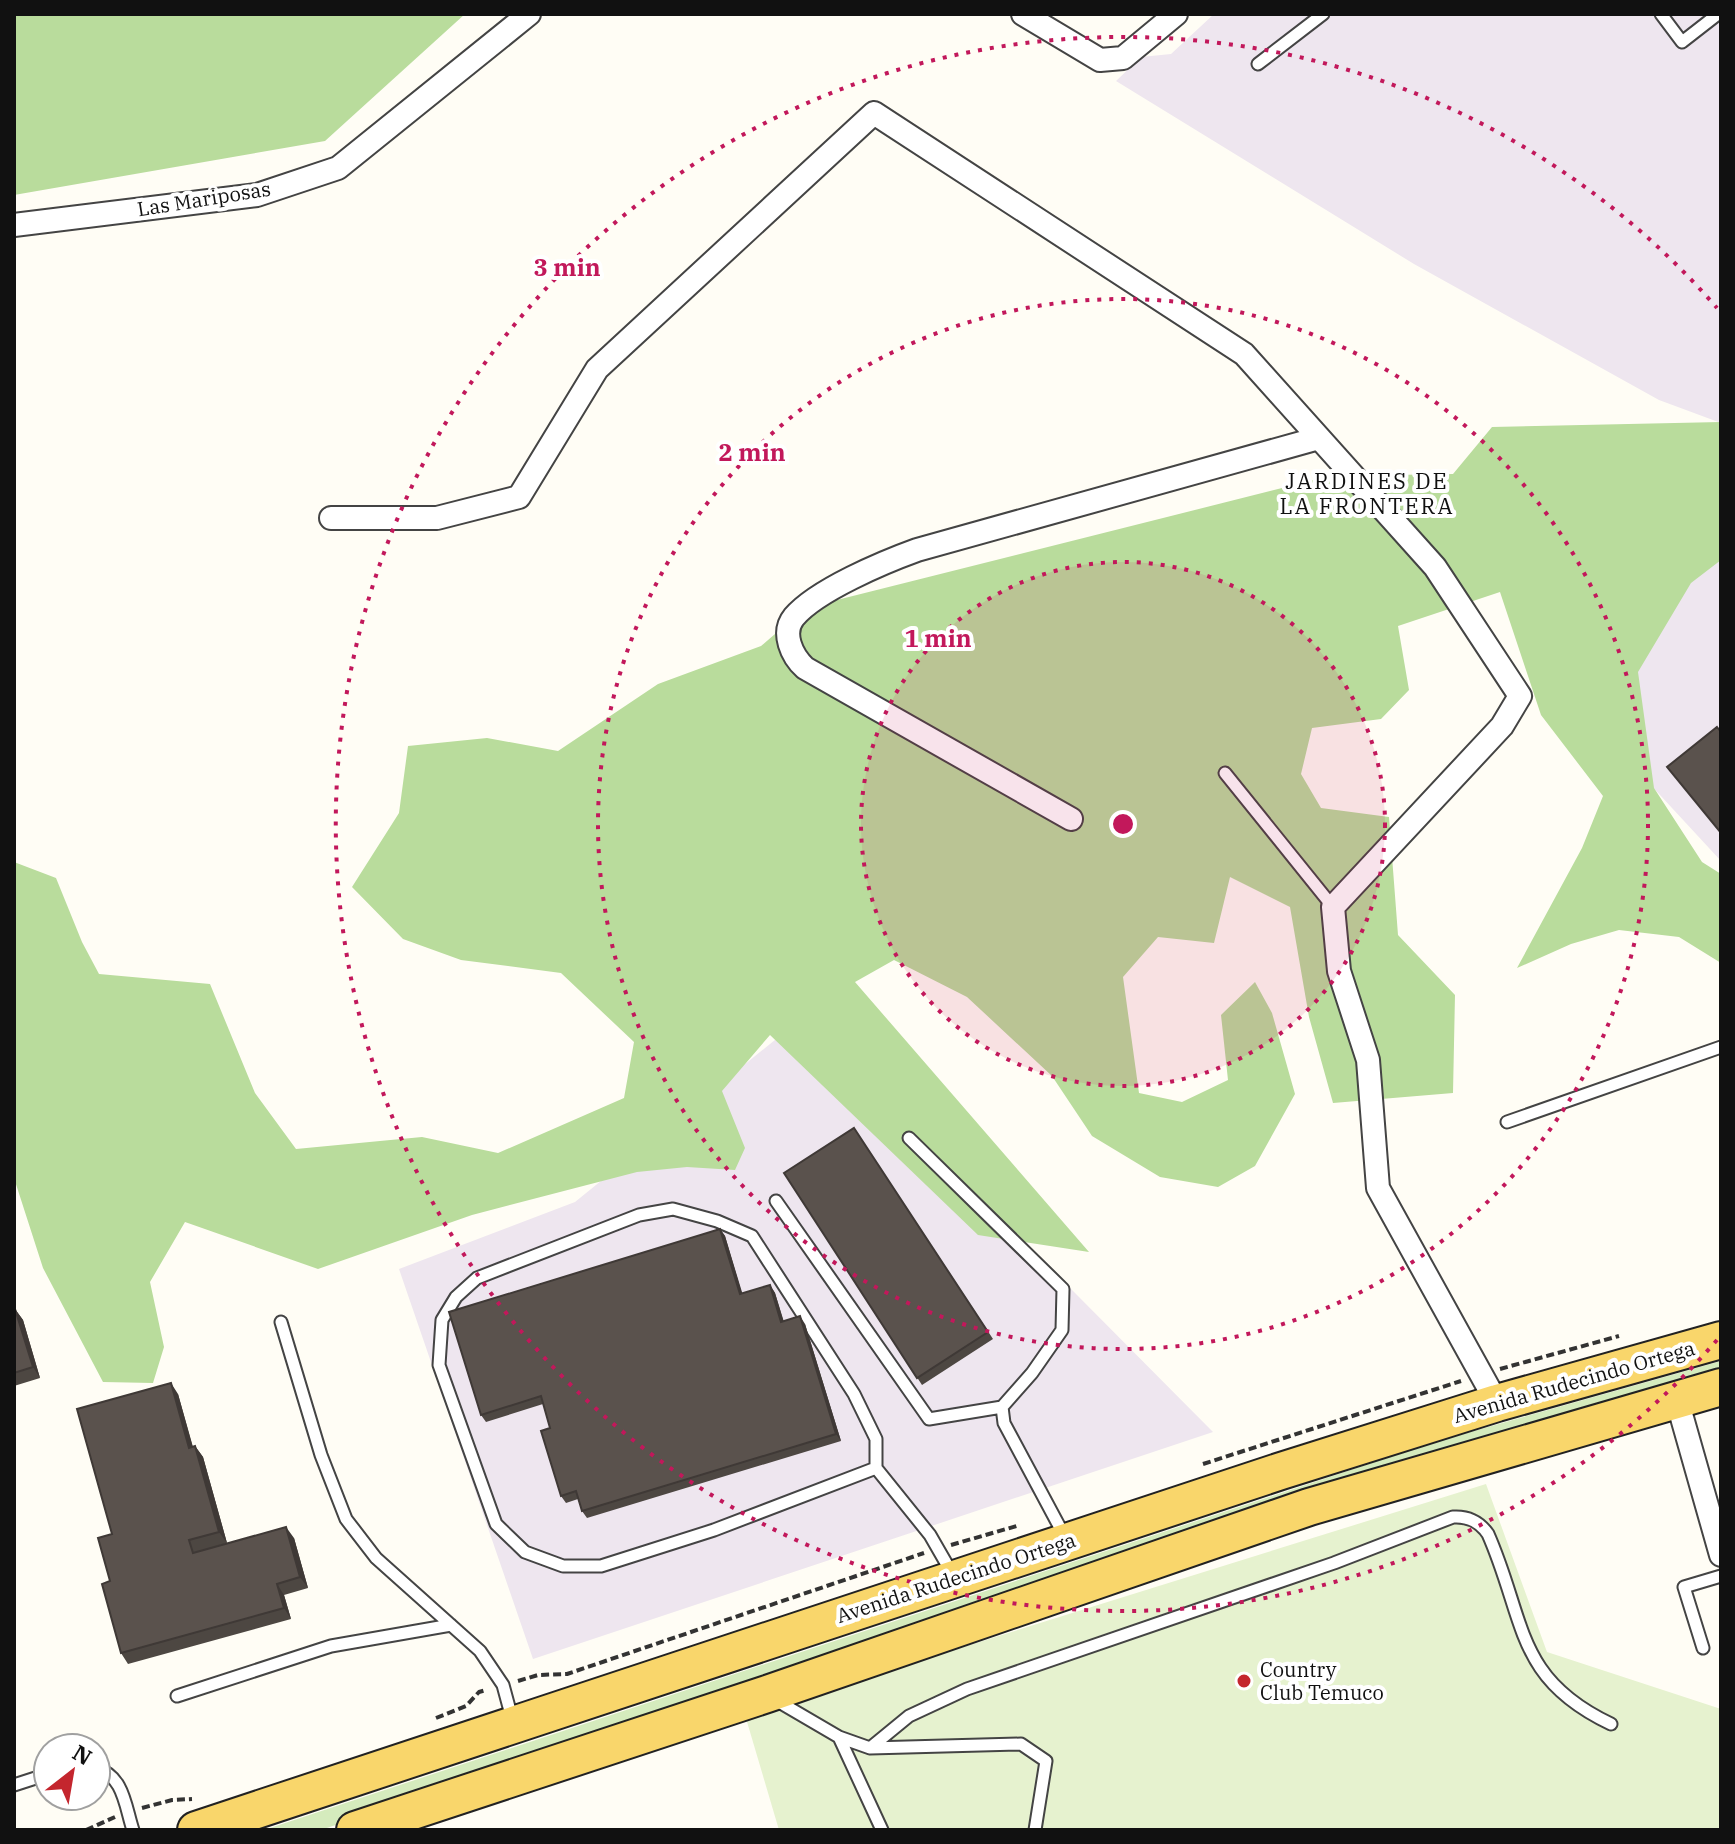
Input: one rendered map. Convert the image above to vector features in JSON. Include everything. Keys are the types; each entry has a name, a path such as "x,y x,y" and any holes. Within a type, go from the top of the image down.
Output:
{"main road":[{"name":"Avenida Rudecindo Ortega","path":"196,1830 1281,1471 1497,1403 1721,1340"},
{"path":"355,1830 767,1694 1309,1507 1720,1389"}],"street":[{"name":"Las Mariposas","path":"14,225 257,195 338,168 529,14"},
{"path":"1023,14 1100,60 1123,58 1176,14"},
{"path":"331,518 437,518 519,497 597,369 874,113 1244,354 1435,567 1520,696 1502,726 1333,907 1339,971 1368,1060 1378,1188 1497,1403"},
{"path":"1071,819 805,668 797,661 789,643 794,618 852,579 917,550 1319,438"},
{"path":"1677,1400 1714,1507 1721,1555"}],"lane":[{"path":"1258,64 1323,14"},
{"path":"1661,14 1682,42 1718,14"},
{"path":"1225,773 1333,907"},
{"path":"1507,1122 1721,1047"},
{"path":"776,1201 929,1419 1002,1407 1032,1373 1062,1330 1063,1289 909,1138"},
{"path":"876,1468 714,1530 601,1566 563,1566 525,1552 496,1524 439,1365 442,1320 456,1297 477,1278 639,1215 673,1209 717,1221 752,1236 854,1394 876,1439 876,1468 930,1535 954,1578"},
{"path":"281,1322 321,1455 346,1519 376,1558 480,1651 503,1685 513,1724"},
{"path":"1002,1407 1004,1423 1067,1541"},
{"path":"870,1748 909,1716 967,1689 1334,1563 1453,1517 1469,1518 1488,1534 1532,1658 1546,1678 1571,1701 1611,1724"},
{"path":"1703,1648 1684,1587 1721,1576"},
{"path":"177,1696 331,1646 451,1625"},
{"path":"767,1694 839,1737 870,1748 1021,1744 1046,1761 1035,1830"},
{"path":"839,1737 882,1830"},
{"path":"112,1777 119,1783 133,1830"}],"shaded area":[{"path":"1214,14 1721,14 1721,423 1659,400 1414,264 1116,81 1141,57 1171,54"},
{"path":"1721,484 1721,861 1623,755 1632,614"},
{"path":"802,1018 1213,1432 533,1659 399,1269 575,1202"}],"green space":[{"path":"14,14 465,14 325,141 14,195"},
{"path":"1721,422 1721,560 1691,583 1638,672 1654,788 1702,862 1721,874 1721,963 1679,937 1619,930 1571,944 1517,968 1582,848 1603,796 1541,715 1500,592 1398,626 1409,690 1381,719 1312,728 1301,774 1321,808 1389,817 1398,935 1455,995 1453,1093 1333,1103 1309,1017 1290,907 1230,877 1214,943 1158,937 1123,977 1139,1093 1182,1102 1228,1080 1221,1015 1255,982 1272,1013 1295,1094 1255,1166 1218,1187 1160,1177 1092,1136 1052,1076 967,997 894,960 855,982 1089,1252 978,1235 770,1035 722,1091 745,1148 735,1170 687,1167 637,1172 472,1215 318,1269 185,1222 150,1282 164,1347 153,1383 103,1382 43,1268 14,1178 14,862 56,878 82,942 99,974 210,984 255,1093 296,1149 422,1137 498,1153 624,1098 634,1042 561,973 461,960 403,939 352,887 399,813 408,746 487,738 558,751 658,684 761,646 805,608 1330,476 1453,474 1492,427"},
{"path":"1721,1361 1721,1377 577,1743 321,1830 264,1830 1435,1442"},
{"name":"Country Club Temuco","path":"1486,1484 1547,1652 1721,1709 1721,1830 779,1830 745,1715"}],"building":[{"path":"1717,727 1721,732 1721,833 1667,767"},
{"path":"854,1128 988,1332 917,1378 784,1173"},
{"path":"720,1229 740,1294 770,1285 781,1322 800,1316 836,1434 582,1511 576,1491 561,1496 541,1431 550,1428 541,1396 481,1415 449,1312"},
{"path":"14,1310 33,1367 14,1373"},
{"path":"171,1383 189,1448 195,1446 219,1532 189,1540 193,1553 286,1527 300,1577 277,1584 284,1608 121,1653 102,1584 110,1581 98,1538 112,1534 77,1409"}],"place":[{"name":"Country Club Temuco","path":"1244,1681"}],"district":[{"name":"JARDINES DE LA FRONTERA","path":"1367,494"}]}
